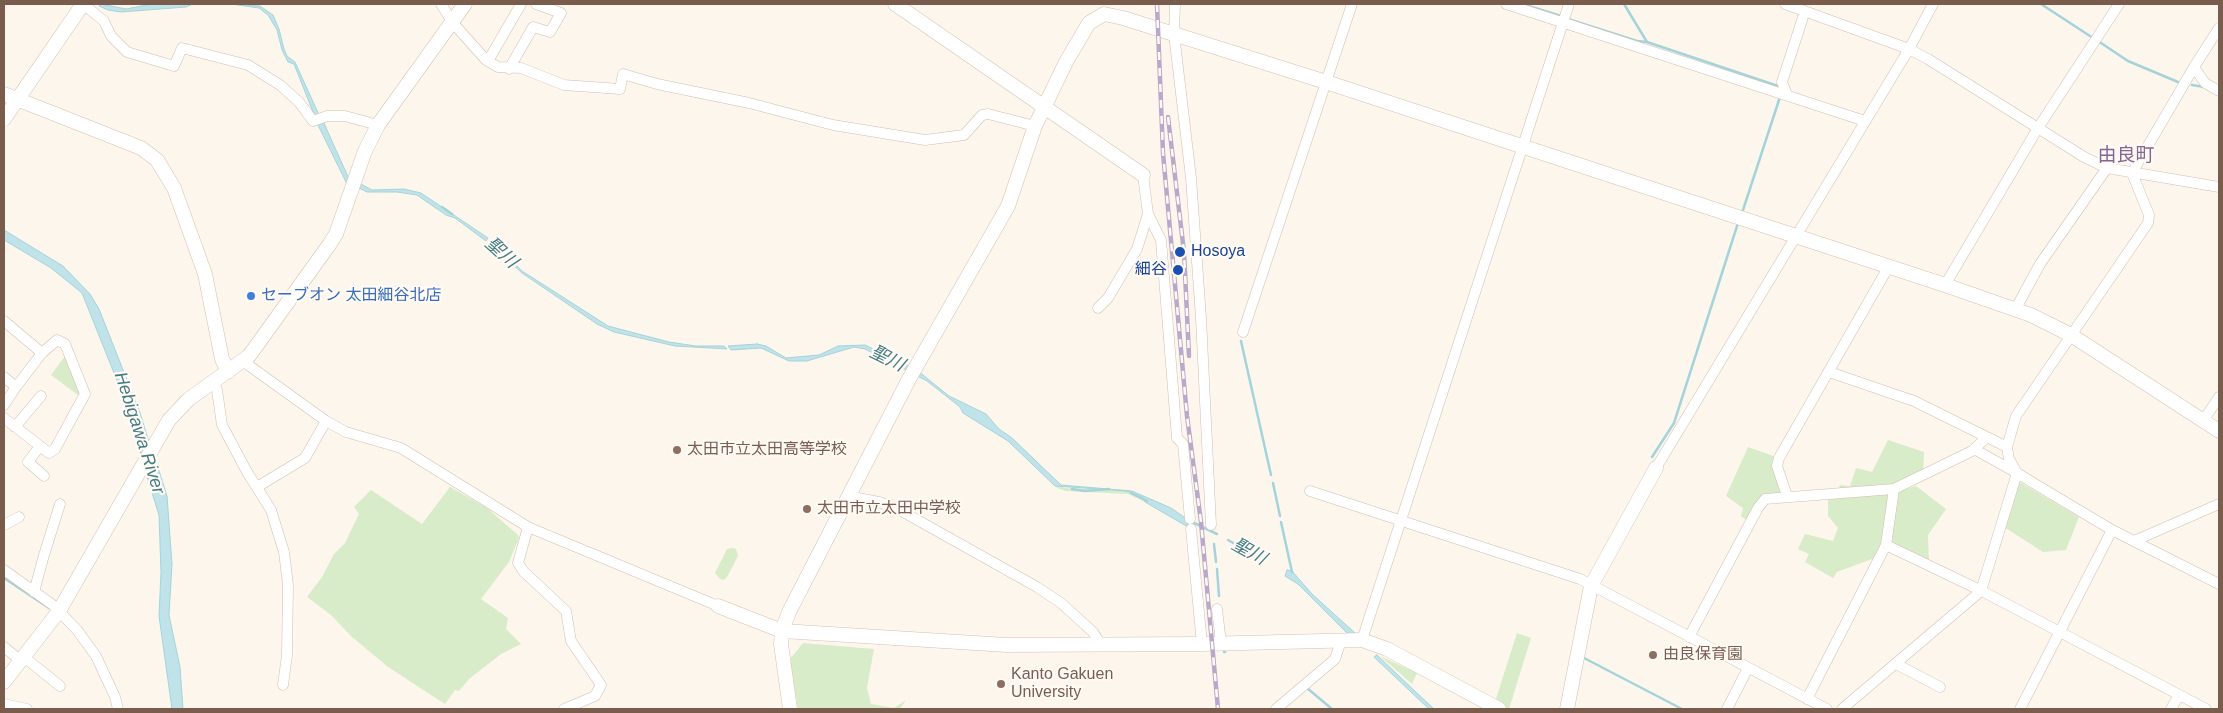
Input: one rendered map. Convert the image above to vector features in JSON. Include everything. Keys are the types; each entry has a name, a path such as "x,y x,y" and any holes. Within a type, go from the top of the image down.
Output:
{"street":[{"path":"4,119 83,4 104,21 111,36 127,52 174,66 182,48 248,65 280,85 299,102 313,121 327,116 345,116 378,125"},
{"path":"441,4 453,23 488,61 498,67 509,69 521,68 564,85 620,90 622,74 833,125 925,140 964,135 982,115 988,114 1035,126"},
{"path":"4,682 59,611 137,473 159,436 177,411 213,382 244,362 266,334 336,234 365,151 378,125 465,4"},
{"path":"488,61 521,4"},
{"path":"509,69 533,27 550,32 561,13 536,4"},
{"path":"895,4 1143,175 1148,214 1161,240 1177,438 1183,444 1202,644"},
{"path":"1175,4 1174,34 1191,178 1201,318 1211,525"},
{"path":"1244,332 1352,4"},
{"path":"1506,4 1865,121"},
{"path":"1362,640 1399,521 1569,4"},
{"path":"1567,709 1591,586 1656,468 1794,236 1909,49 1933,4"},
{"path":"1945,284 2038,128 2119,4"},
{"path":"1790,5 1909,49 2084,157 2107,168 2219,187"},
{"path":"1787,95 1782,82 1805,11"},
{"path":"790,709 781,648 782,630 799,590 912,374 1008,206 1035,126 1089,22 1104,14 1326,82 1740,219 1945,284 2015,310 2071,335 2219,431"},
{"path":"2132,173 2219,28"},
{"path":"2194,67 2205,83 2219,91"},
{"path":"4,94 141,148 157,160 174,188 205,274 222,359 228,372"},
{"path":"2015,310 2040,264 2107,168"},
{"path":"1842,709 1981,591 2017,473 2009,459 2007,447 2016,416 2148,222 2149,215 2132,173"},
{"path":"1098,308 1108,298 1137,249 1148,214"},
{"path":"1787,496 1777,466 1778,458 1889,266"},
{"path":"4,321 42,353"},
{"path":"4,405 42,353 57,340 65,344 85,394 55,449 49,453 4,418"},
{"path":"244,362 326,421 346,432 401,448 528,527 718,606 782,630 1007,644 1202,644 1362,640 1387,649 1500,709"},
{"path":"1828,372 1914,401 2007,447"},
{"path":"4,376 16,387"},
{"path":"213,382 217,390 222,425 271,510 288,567 287,656 283,685"},
{"path":"15,426 41,396"},
{"path":"2203,421 2219,397"},
{"path":"257,487 305,458 326,421"},
{"path":"1689,637 1758,508 1765,499 1894,489 1974,449 1987,437"},
{"path":"40,446 28,462 44,476"},
{"path":"1974,449 2112,530 2219,584"},
{"path":"1807,699 1886,545 1894,489"},
{"path":"1310,491 1539,565 1591,586 1827,709"},
{"path":"847,496 879,502 896,508 1037,587 1061,602 1093,632 1101,645"},
{"path":"34,592 60,504"},
{"path":"2134,541 2219,504"},
{"path":"4,526 19,517"},
{"path":"528,527 518,563 524,572 566,612 571,641 601,685 595,696 564,709"},
{"path":"2020,709 2112,530"},
{"path":"1886,545 1981,591 2206,709"},
{"path":"4,570 59,611 91,648 115,697 118,709"},
{"path":"1217,609 1221,643"},
{"path":"1276,709 1335,659 1341,641"},
{"path":"4,647 60,686"},
{"path":"1896,664 1940,688"},
{"path":"1727,709 1748,668"},
{"path":"2172,709 2179,695"},
{"path":"4,704 27,709"}],"green space":[{"path":"68,352 82,398 51,375"},
{"path":"1888,440 1924,452 1923,475 1894,489 1880,556 1837,572 1833,578 1805,562 1809,554 1798,549 1805,534 1833,541 1838,528 1828,516 1828,499 1838,492 1840,485 1850,486 1856,468 1872,472"},
{"path":"1748,447 1779,458 1783,485 1779,494 1765,499 1749,522 1741,516 1743,508 1726,496"},
{"path":"2016,480 2079,517 2066,550 2043,552 2001,525"},
{"path":"1056,485 1065,488 1126,491 1143,497 1145,502 1128,494 1065,491 1057,488"},
{"path":"1916,486 1946,509 1928,535 1929,563 1891,545 1897,492"},
{"path":"450,487 487,508 518,535 519,538 509,562 481,599 508,618 506,629 521,644 501,654 469,679 459,691 455,690 445,704 388,667 351,636 331,615 307,597 322,577 334,554 345,543 359,514 354,507 371,490 422,524"},
{"path":"727,549 736,549 738,556 727,577 724,580 720,579 715,573"},
{"path":"1517,633 1531,638 1509,709 1495,702"},
{"path":"803,643 874,649 867,688 871,704 894,708 906,700 900,709 798,709 790,659"},
{"path":"1380,656 1417,673 1412,684"}],"water":[{"path":"101,4 126,9 152,4 193,4 186,7 121,12 108,10 99,6"},
{"path":"231,4 260,6 273,15 287,56 295,62 319,115 315,117 294,64 288,62 282,50 277,30 268,15 259,8"},
{"path":"323,121 349,179 347,184 317,123"},
{"path":"359,183 372,190 404,189 421,193 488,238 486,241 455,218 446,215 417,195 397,192 367,192 357,187"},
{"name":"Hebigawa River","path":"4,230 63,266 90,294 99,309 140,413 149,442 141,455 120,388 82,293 51,268 4,240"},
{"path":"491,240 522,271 608,326 669,342 696,346 724,346 727,349 675,346 614,332 597,324 522,273 489,243"},
{"path":"757,344 766,346 786,358 819,355 838,346 865,345 909,366 906,370 865,349 854,347 807,361 789,361 761,348 731,350 728,346"},
{"path":"918,371 949,396 986,414 999,429 1012,438 1061,485 1132,491 1171,508 1187,519 1188,527 1145,502 1143,497 1126,491 1055,486 1008,441 963,413 960,407 927,381 915,375"},
{"path":"154,455 167,496 172,564 169,615 180,667 183,709 172,709 159,616 161,572 159,515 145,470"},
{"path":"1287,570 1292,571 1312,594 1355,633 1351,637 1298,584 1285,576"},
{"path":"1377,655 1434,709 1429,709 1374,657"}],"waterway":[{"path":"1522,4 1561,16"},
{"path":"1624,4 1647,42 1778,86 1778,89"},
{"path":"2041,4 2093,38"},
{"path":"1568,19 1637,41 1647,42"},
{"path":"2098,41 2128,61 2178,82"},
{"path":"2192,85 2204,87"},
{"path":"1742,213 1780,97"},
{"name":"聖川","path":"442,207 452,214"},
{"path":"1652,457 1674,423 1738,223"},
{"path":"1241,341 1271,475"},
{"path":"1273,483 1280,516"},
{"name":"聖川","path":"1072,489 1085,491 1109,489"},
{"name":"聖川","path":"1131,493 1147,501"},
{"name":"聖川","path":"1192,522 1217,534"},
{"path":"1281,522 1292,572"},
{"name":"聖川","path":"1228,540 1258,557"},
{"path":"1214,544 1216,562"},
{"path":"1217,569 1219,596"},
{"path":"4,578 49,608"},
{"path":"1584,658 1682,709"},
{"path":"1307,688 1332,709"}],"railway":[{"path":"1157,4 1163,153 1187,416 1201,522 1218,709"},
{"path":"1168,117 1184,252 1189,356"}],"place":[{"name":"Hosoya","path":"1180,252"},
{"name":"細谷","path":"1178,270"},
{"name":"セーブオン 太田細谷北店","path":"251,296"},
{"name":"太田市立太田高等学校","path":"677,450"},
{"name":"太田市立太田中学校","path":"807,509"},
{"name":"由良保育園","path":"1653,655"},
{"name":"Kanto Gakuen University","path":"1001,684"}],"district":[{"name":"由良町","path":"2126,156"}]}
